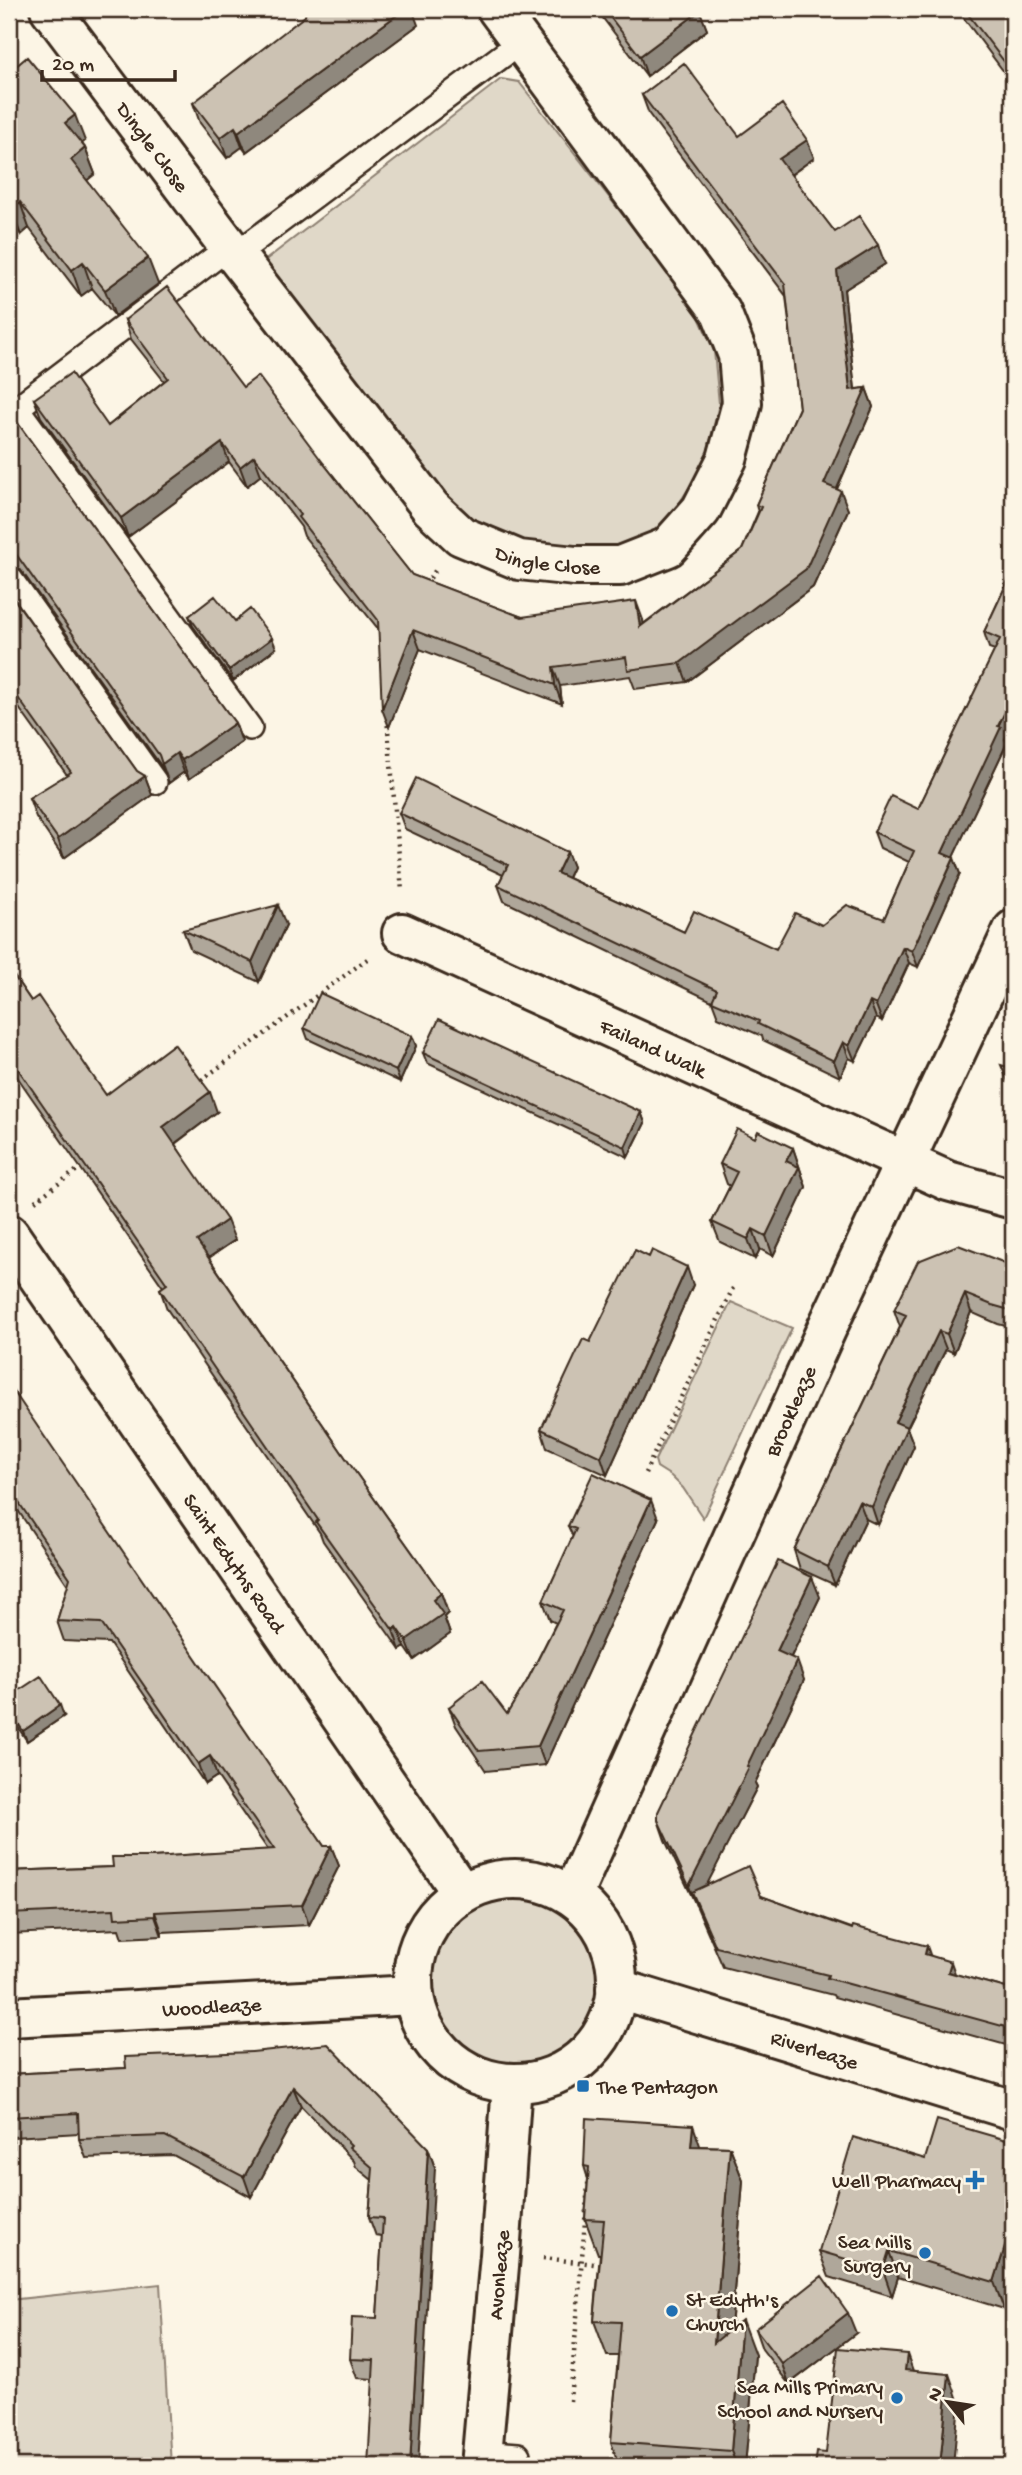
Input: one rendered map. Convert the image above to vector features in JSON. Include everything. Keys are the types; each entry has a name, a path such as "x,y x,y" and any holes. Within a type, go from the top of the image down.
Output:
{"street":[{"name":"Dingle Close","path":"50,9 232,251 431,508 461,536 519,560 575,566 620,566 668,547 701,510 727,459 742,402 738,355 722,312 497,9"},
{"name":"Brookleaze","path":"572,1896 825,1330 1013,930"},
{"name":"Failand Walk","path":"402,933 948,1181 1013,1199"},
{"name":"Saint Edyths Road","path":"9,1234 462,1893"},
{"path":"518,1878 547,1883 572,1896 598,1921 613,1952 617,1988 610,2018 594,2045 571,2066 543,2080 512,2083 483,2079 458,2066 436,2047 421,2023 413,1995 413,1965 422,1937 439,1912 462,1893 489,1882 518,1878"},
{"name":"Riverleaze","path":"617,1988 1013,2110"},
{"name":"Woodleaze","path":"9,2017 413,1995"},
{"name":"Avonleaze","path":"494,2458 500,2255 512,2083"}],"lane":[{"path":"250,729 13,411 522,41"},
{"path":"9,577 155,782"}],"path":[{"path":"422,588 461,536"},
{"path":"189,1089 402,933 402,896 386,708"},
{"path":"31,1204 88,1163"},
{"path":"645,1472 733,1288"},
{"path":"570,2401 587,2173 598,2173"},
{"path":"500,2255 615,2266"}],"shaded area":[{"path":"501,79 519,82 694,306 714,351 719,404 705,463 673,513 652,533 622,547 570,552 511,546 458,513 263,262"},
{"path":"731,1302 792,1328 703,1518 683,1488 657,1467 655,1460"},
{"path":"514,1899 546,1905 573,1923 591,1950 597,1982 591,2014 573,2041 546,2059 514,2065 482,2059 455,2041 437,2014 431,1982 437,1950 455,1923 482,1905"},
{"path":"160,2284 171,2466 9,2466 9,2300"}],"building":[{"path":"306,9 405,9 238,132 235,127 220,138 193,103 305,16"},
{"path":"604,9 698,9 700,11 640,56"},
{"path":"964,9 1013,9 1013,73"},
{"path":"27,57 75,115 65,123 85,148 71,160 148,258 105,290 83,262 72,270 20,202 11,209 9,206 9,72"},
{"path":"684,63 739,136 782,104 807,140 779,159 835,232 859,216 878,245 837,271 850,390 866,388 824,484 841,491 806,569 680,663 628,670 626,657 553,667 555,685 413,630 382,709 378,620 254,456 240,467 222,443 121,518 34,399 71,373 108,426 168,378 125,320 167,287 243,387 258,376 412,575 522,617 636,601 640,627 742,550 761,507 756,505 799,408 785,284 642,95"},
{"path":"9,411 235,723 182,760 177,753 162,764 159,755 9,546"},
{"path":"1013,570 1013,696 942,853 954,858 912,951 903,947 876,1005 870,1002 849,1046 843,1042 834,1061 758,1024 759,1021 712,1001 717,990 498,885 508,865 399,813 416,778 567,852 557,873 684,932 694,911 776,949 795,913 822,925 847,905 884,919 914,851 874,832 891,796 918,809 1000,639 984,632"},
{"path":"9,592 137,771 145,776 58,839 29,798 71,772 9,685"},
{"path":"215,596 235,621 250,609 272,638 229,670 189,616"},
{"path":"278,905 252,962 183,930"},
{"path":"9,969 31,1001 38,996 106,1095 174,1044 210,1092 163,1127 227,1220 197,1241 441,1593 433,1600 443,1614 406,1640 397,1627 393,1630 316,1522 318,1520 160,1289 167,1284 9,1056"},
{"path":"320,993 412,1036 396,1071 304,1028"},
{"path":"439,1019 641,1112 625,1147 423,1053"},
{"path":"1013,1056 1013,1093 1001,1065 1008,1067"},
{"path":"737,1129 755,1138 758,1131 793,1148 786,1161 799,1167 766,1236 753,1229 748,1239 712,1222 737,1172 720,1164"},
{"path":"958,1245 1013,1266 1013,1311 965,1294 947,1334 939,1331 895,1422 907,1427 872,1507 859,1501 828,1567 794,1550 906,1315 894,1310 918,1261"},
{"path":"635,1250 649,1257 652,1250 687,1267 601,1457 541,1429 583,1339 590,1342"},
{"path":"12,1389 324,1846 331,1846 302,1905 155,1912 155,1916 115,1918 114,1909 9,1914 9,1871 113,1867 112,1857 274,1849 210,1756 198,1764 101,1623 57,1621 70,1578 9,1488 9,1391"},
{"path":"593,1473 651,1500 538,1746 479,1751 449,1707 482,1681 507,1714 563,1610 543,1601 576,1529 568,1526"},
{"path":"778,1561 812,1577 777,1651 797,1660 747,1766 749,1767 689,1886 658,1820 658,1812"},
{"path":"41,1676 60,1705 23,1731 9,1709 9,1697"},
{"path":"748,1866 761,1896 852,1929 853,1926 927,1946 925,1954 951,1962 948,1972 1013,1990 1013,2029 827,1978 828,1975 716,1947 692,1892"},
{"path":"328,2044 428,2148 410,2466 368,2466 374,2360 350,2359 352,2317 377,2318 383,2218 369,2217 373,2168 349,2147 351,2145 293,2087 244,2177 165,2136 79,2139 78,2113 9,2117 9,2074 126,2068 125,2057 252,2052"},
{"name":"St Edyth's Church","path":"586,2118 693,2125 691,2146 730,2147 714,2343 742,2320 731,2451 611,2442 621,2322 594,2321 604,2220 585,2219 589,2167 584,2166"},
{"path":"937,2120 1013,2142 1013,2221 994,2282 889,2251 883,2270 819,2251 853,2137 925,2159"},
{"path":"822,2276 848,2313 782,2364 755,2329"},
{"path":"838,2348 907,2354 905,2370 949,2374 940,2466 815,2466 817,2452 826,2453"}],"place":[{"name":"The Pentagon","path":"583,2086"},
{"name":"Well Pharmacy","path":"975,2180"},
{"name":"Sea Mills Surgery","path":"925,2253"},
{"name":"St Edyth's Church","path":"672,2311"},
{"name":"Sea Mills Primary School and Nursery","path":"897,2398"}]}
